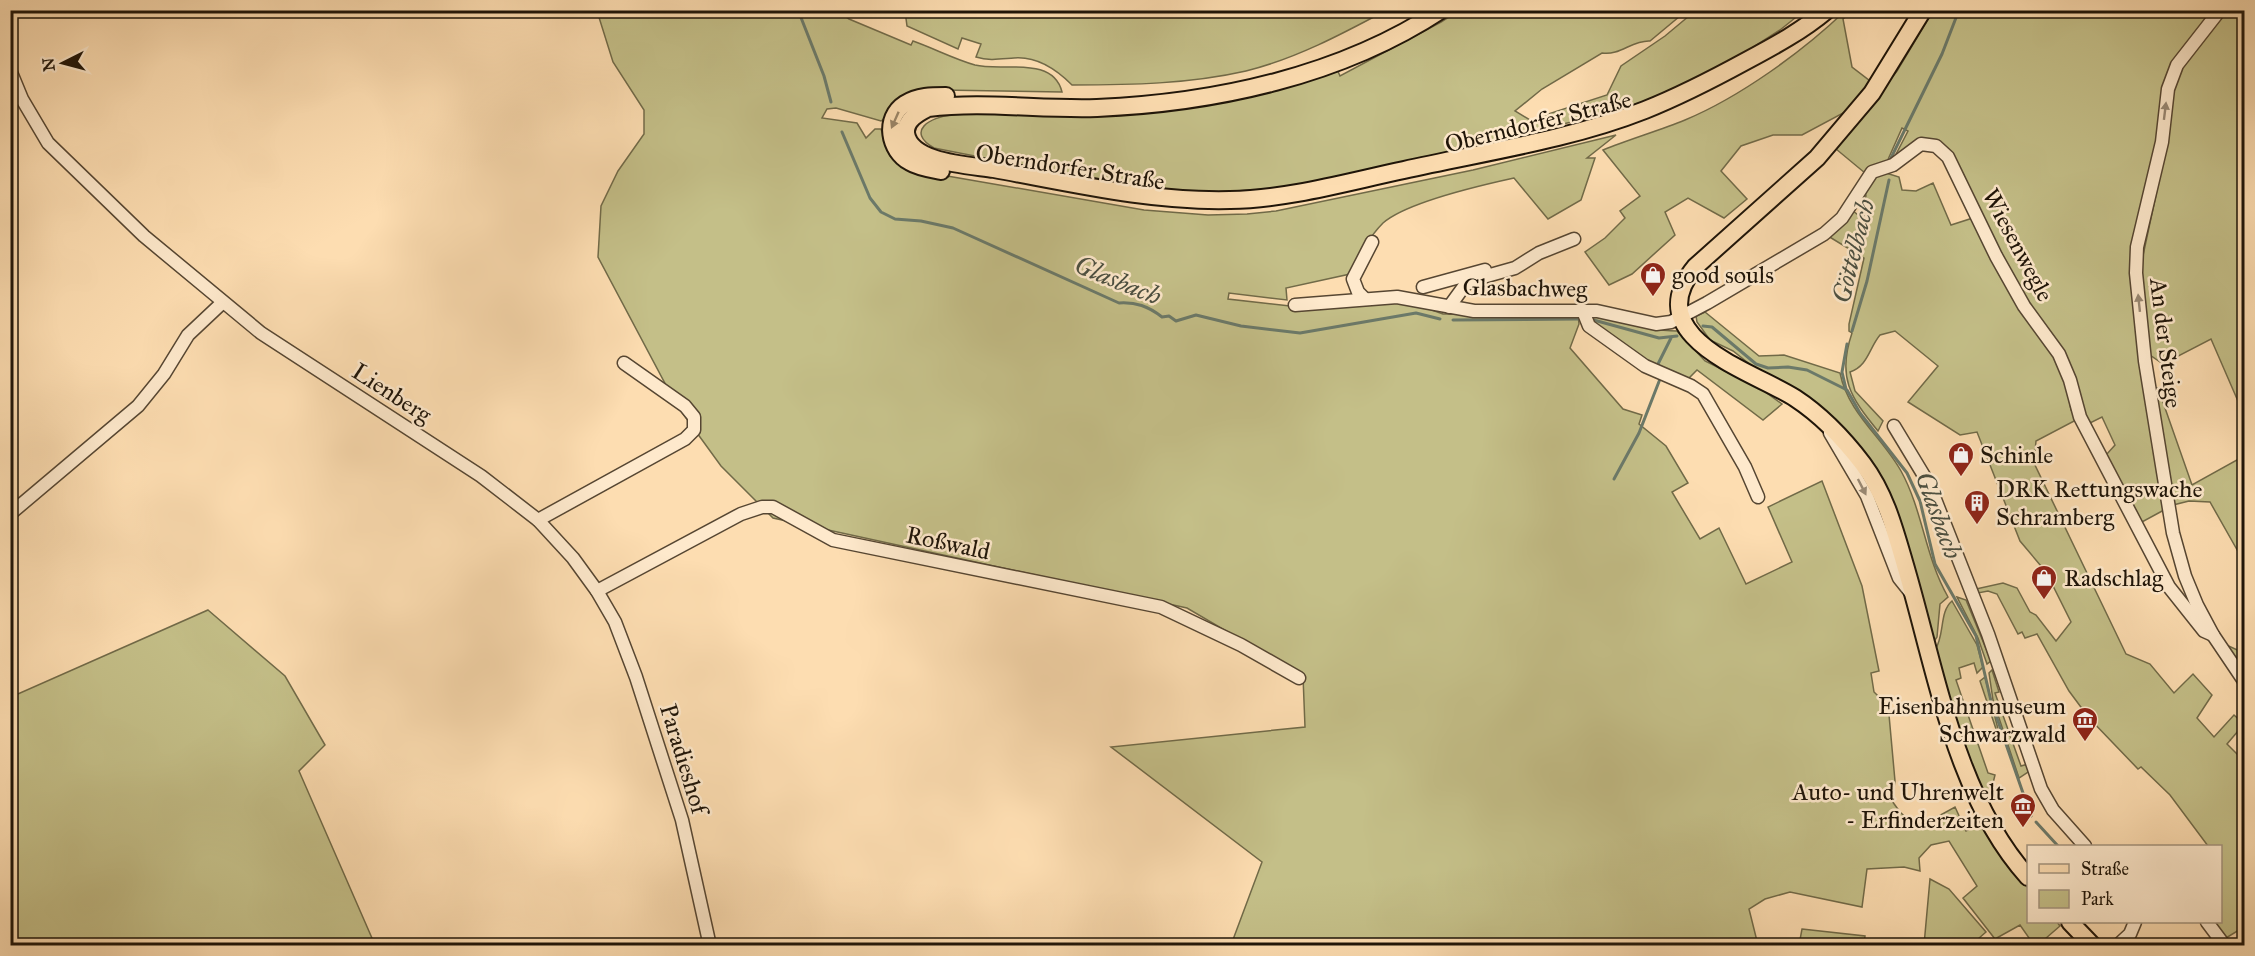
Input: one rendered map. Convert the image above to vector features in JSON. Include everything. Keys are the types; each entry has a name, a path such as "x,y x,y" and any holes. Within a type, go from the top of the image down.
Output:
{"main road":[{"name":"Oberndorfer Straße","path":"1418,10 1391,26 1314,59 1216,84 1105,98 917,98 904,105 895,116 890,128 893,145 912,163 1031,187 1190,210 1230,211 1282,205 1477,164 1620,129 1672,110 1712,90 1770,56 1790,37 1827,10"},
{"name":"Oberndorfer Straße","path":"1441,10 1401,34 1356,54 1280,80 1201,99 1097,108 928,108 914,116 908,124 908,141 916,151 937,159 1051,180 1169,198 1256,199 1303,192 1459,158 1623,118 1689,91 1790,37"},
{"path":"1923,10 1872,93 1824,150 1689,275 1681,293 1683,316 1694,337 1706,350 1792,396 1822,419 1864,465 1889,514 1931,662 1978,802 1992,830 2027,876"},
{"path":"2072,923 2093,945"}],"street":[{"name":"An der Steige","path":"2220,10 2177,64 2168,89 2162,142 2137,247 2136,273 2145,361 2173,533 2185,576 2213,635 2244,681"},
{"name":"Lienberg","path":"10,69 22,99 48,143 144,236 261,333 481,476 538,520 573,558 597,591"},
{"name":"Wiesenwegle","path":"1683,316 1824,234 1850,208 1872,172 1893,165 1921,144 1936,146 1952,164 1996,256 2024,306 2059,354 2070,380 2080,417 2169,587 2204,631 2213,635"},
{"path":"1449,308 1465,285 1476,279 1505,272 1574,239"},
{"path":"1364,298 1358,292 1353,279 1372,242"},
{"path":"1423,287 1473,272 1500,267 1505,272"},
{"name":"Glasbachweg","path":"1295,305 1397,297 1474,311 1612,312 1656,324 1671,322 1683,316"},
{"path":"10,514 138,405 164,374 188,335 222,303"},
{"path":"1583,311 1585,322 1589,326 1645,366 1691,386 1702,394 1740,457 1758,497"},
{"path":"538,520 685,439 694,430 694,417 685,406 624,363"},
{"path":"1894,426 1929,484 1988,634 2041,789 2053,810 2084,845"},
{"name":"Roßwald","path":"597,591 741,514 762,507 773,507 833,540 1161,607 1241,645 1299,678"},
{"name":"Paradieshof","path":"597,591 615,622 670,779 710,945"},
{"path":"2117,945 2130,934 2134,923"},
{"path":"2208,923 2225,945"}],"green space":[{"path":"905,10 1385,11 1300,53 1246,71 1181,81 1072,85 1053,69 1038,61 1022,58 976,57 981,44 962,38 958,49 907,26"},
{"path":"1805,10 1780,30 1727,64 1686,85 1629,108 1357,174 1271,189 1195,193 1062,173 934,148 926,142 921,131 929,122 951,115 951,111 1073,114 1337,69 1340,76 1458,11 1686,11 1650,41 1637,43 1615,52 1602,53 1542,89 1515,111 1530,120 1607,95 1621,66 1665,36 1695,11"},
{"path":"597,11 848,11 846,17 849,19 911,45 913,41 975,65 1038,69 1048,73 1057,81 1062,92 941,90 881,121 836,108 827,109 822,118 857,123 866,138 875,129 881,129 890,156 907,169 1144,210 1208,215 1276,211 1473,170 1616,135 1587,158 1595,158 1581,200 1548,219 1514,178 1483,185 1427,201 1394,215 1373,234 1350,274 1286,288 1287,300 1229,293 1228,299 1308,308 1372,301 1412,303 1443,314 1578,314 1579,324 1570,348 1623,409 1642,415 1639,424 1666,446 1688,483 1672,492 1700,539 1719,528 1746,584 1792,562 1768,507 1822,481 1862,586 1879,671 1871,673 1874,692 1885,703 1889,715 1895,781 1892,801 1917,828 1955,807 1966,831 1980,824 2027,887 2027,923 2058,923 2060,926 2038,945 2034,945 2020,925 1995,939 1963,898 1977,886 1949,841 1931,845 1919,858 1920,871 1904,867 1867,869 1862,907 1790,892 1765,899 1749,909 1758,945 1231,945 1262,862 1111,747 1305,727 1303,676 1187,608 773,518 721,466 676,404 598,257 601,206 618,171 644,134 644,110 613,62"},
{"path":"1845,11 1851,11 1843,19 1852,67 1870,81 1847,111 1802,135 1773,135 1741,146 1721,171 1747,199 1724,218 1688,198 1665,212 1675,235 1632,274 1609,285 1585,252 1605,238 1625,218 1620,211 1640,196 1603,150 1685,120 1727,99 1790,57"},
{"path":"1933,11 2244,11 2244,415 2211,339 2163,364 2150,355 2141,265 2160,176 2152,171 2130,268 2139,360 2164,510 2142,522 2106,455 2115,445 2102,417 2088,424 2075,391 1936,144 1893,160 1908,131 1902,128 1886,164 1865,173 1836,149 1897,71"},
{"path":"1886,173 1899,177 1902,190 1916,191 1933,183 1951,225 1976,217 2064,373 2071,410 2078,419 2036,441 2034,463 2126,654 2150,664 2174,693 2193,674 2212,695 2197,718 2214,737 2234,715 2244,724 2227,744 2244,761 2244,927 2226,938 2215,923 2222,923 2222,845 2207,845 2170,795 2141,767 2138,769 2089,718 2069,691 2037,634 2025,638 2022,632 2018,634 1997,594 1988,591 1978,593 1976,589 2003,583 2017,588 2030,612 2036,615 2056,641 2071,622 2046,572 2020,541 1977,432 1960,435 1908,402 1938,366 1895,331 1880,335 1861,366 1850,372 1855,391 1883,421 1878,431 1854,397 1846,374 1846,362 1852,333 1849,331 1849,324 1864,258 1828,236 1853,211 1862,218 1868,211 1863,205 1866,196 1864,187 1871,178"},
{"path":"1705,312 1759,356 1784,355 1840,373 1844,387 1858,413 1901,471 1914,502 1934,566 1948,597 1940,604 1937,637 1933,643 1877,473 1752,366 1733,351 1710,340 1697,322 1696,316"},
{"path":"1603,316 1649,328 1677,331 1705,361 1761,389 1782,404 1763,420 1697,370 1686,381 1647,364 1591,324 1589,317"},
{"path":"2155,388 2158,388 2192,485 2244,456 2244,562 2210,502 2189,501 2173,505"},
{"path":"1957,597 1966,600 1991,661 1987,664 1978,638"},
{"path":"1952,601 1977,645 1983,667 1977,673 1974,663 1959,668 1961,678 1956,680 1988,773 1995,775 1990,795 1985,798 1971,767 1935,650 1940,638 1945,611"},
{"path":"208,610 285,676 325,745 299,771 375,945 11,945 11,697"},
{"path":"2222,643 2244,653 2244,673"},
{"path":"1992,670 1999,692 1995,693 2021,766 2028,764 2028,772 2019,778 1993,700 1989,673"},
{"path":"1985,677 2000,737 2000,741 1980,681"},
{"path":"1930,879 1949,889 1986,932 1971,945 1924,945"},
{"path":"1802,929 1865,936 1864,945 1799,945"}],"waterway":[{"name":"Glasbach","path":"798,10 824,76 831,102"},
{"name":"Göttelbach","path":"1890,160 1942,54 1959,10"},
{"name":"Glasbach","path":"842,132 870,198 881,212 895,219 921,221 953,228 1119,303 1142,306 1162,317 1169,316 1176,321 1196,315 1241,326 1300,333 1416,313 1440,319"},
{"name":"Göttelbach","path":"1852,331 1867,281 1889,180"},
{"name":"Glasbach","path":"1453,320 1579,319"},
{"name":"Glasbach","path":"1590,319 1659,338 1677,336"},
{"name":"Glasbach","path":"1703,326 1712,327 1756,364 1768,368 1788,367 1807,370 1847,390 1860,413 1907,473 1920,501 1935,564 1976,636 1991,701 2031,816"},
{"path":"1657,366 1671,338"},
{"name":"Göttelbach","path":"1846,389 1842,372 1847,344"},
{"path":"1614,479 1639,433 1660,379"},
{"name":"Glasbach","path":"2036,822 2057,845"},
{"name":"Glasbach","path":"2133,942 2136,946"}],"place":[{"name":"good souls","path":"1653,298"},
{"name":"Schinle","path":"1961,478"},
{"name":"DRK Rettungswache Schramberg","path":"1977,526"},
{"name":"Radschlag","path":"2044,601"},
{"name":"Eisenbahnmuseum Schwarzwald","path":"2085,743"},
{"name":"Auto- und Uhrenwelt - Erfinderzeiten","path":"2023,829"}]}
